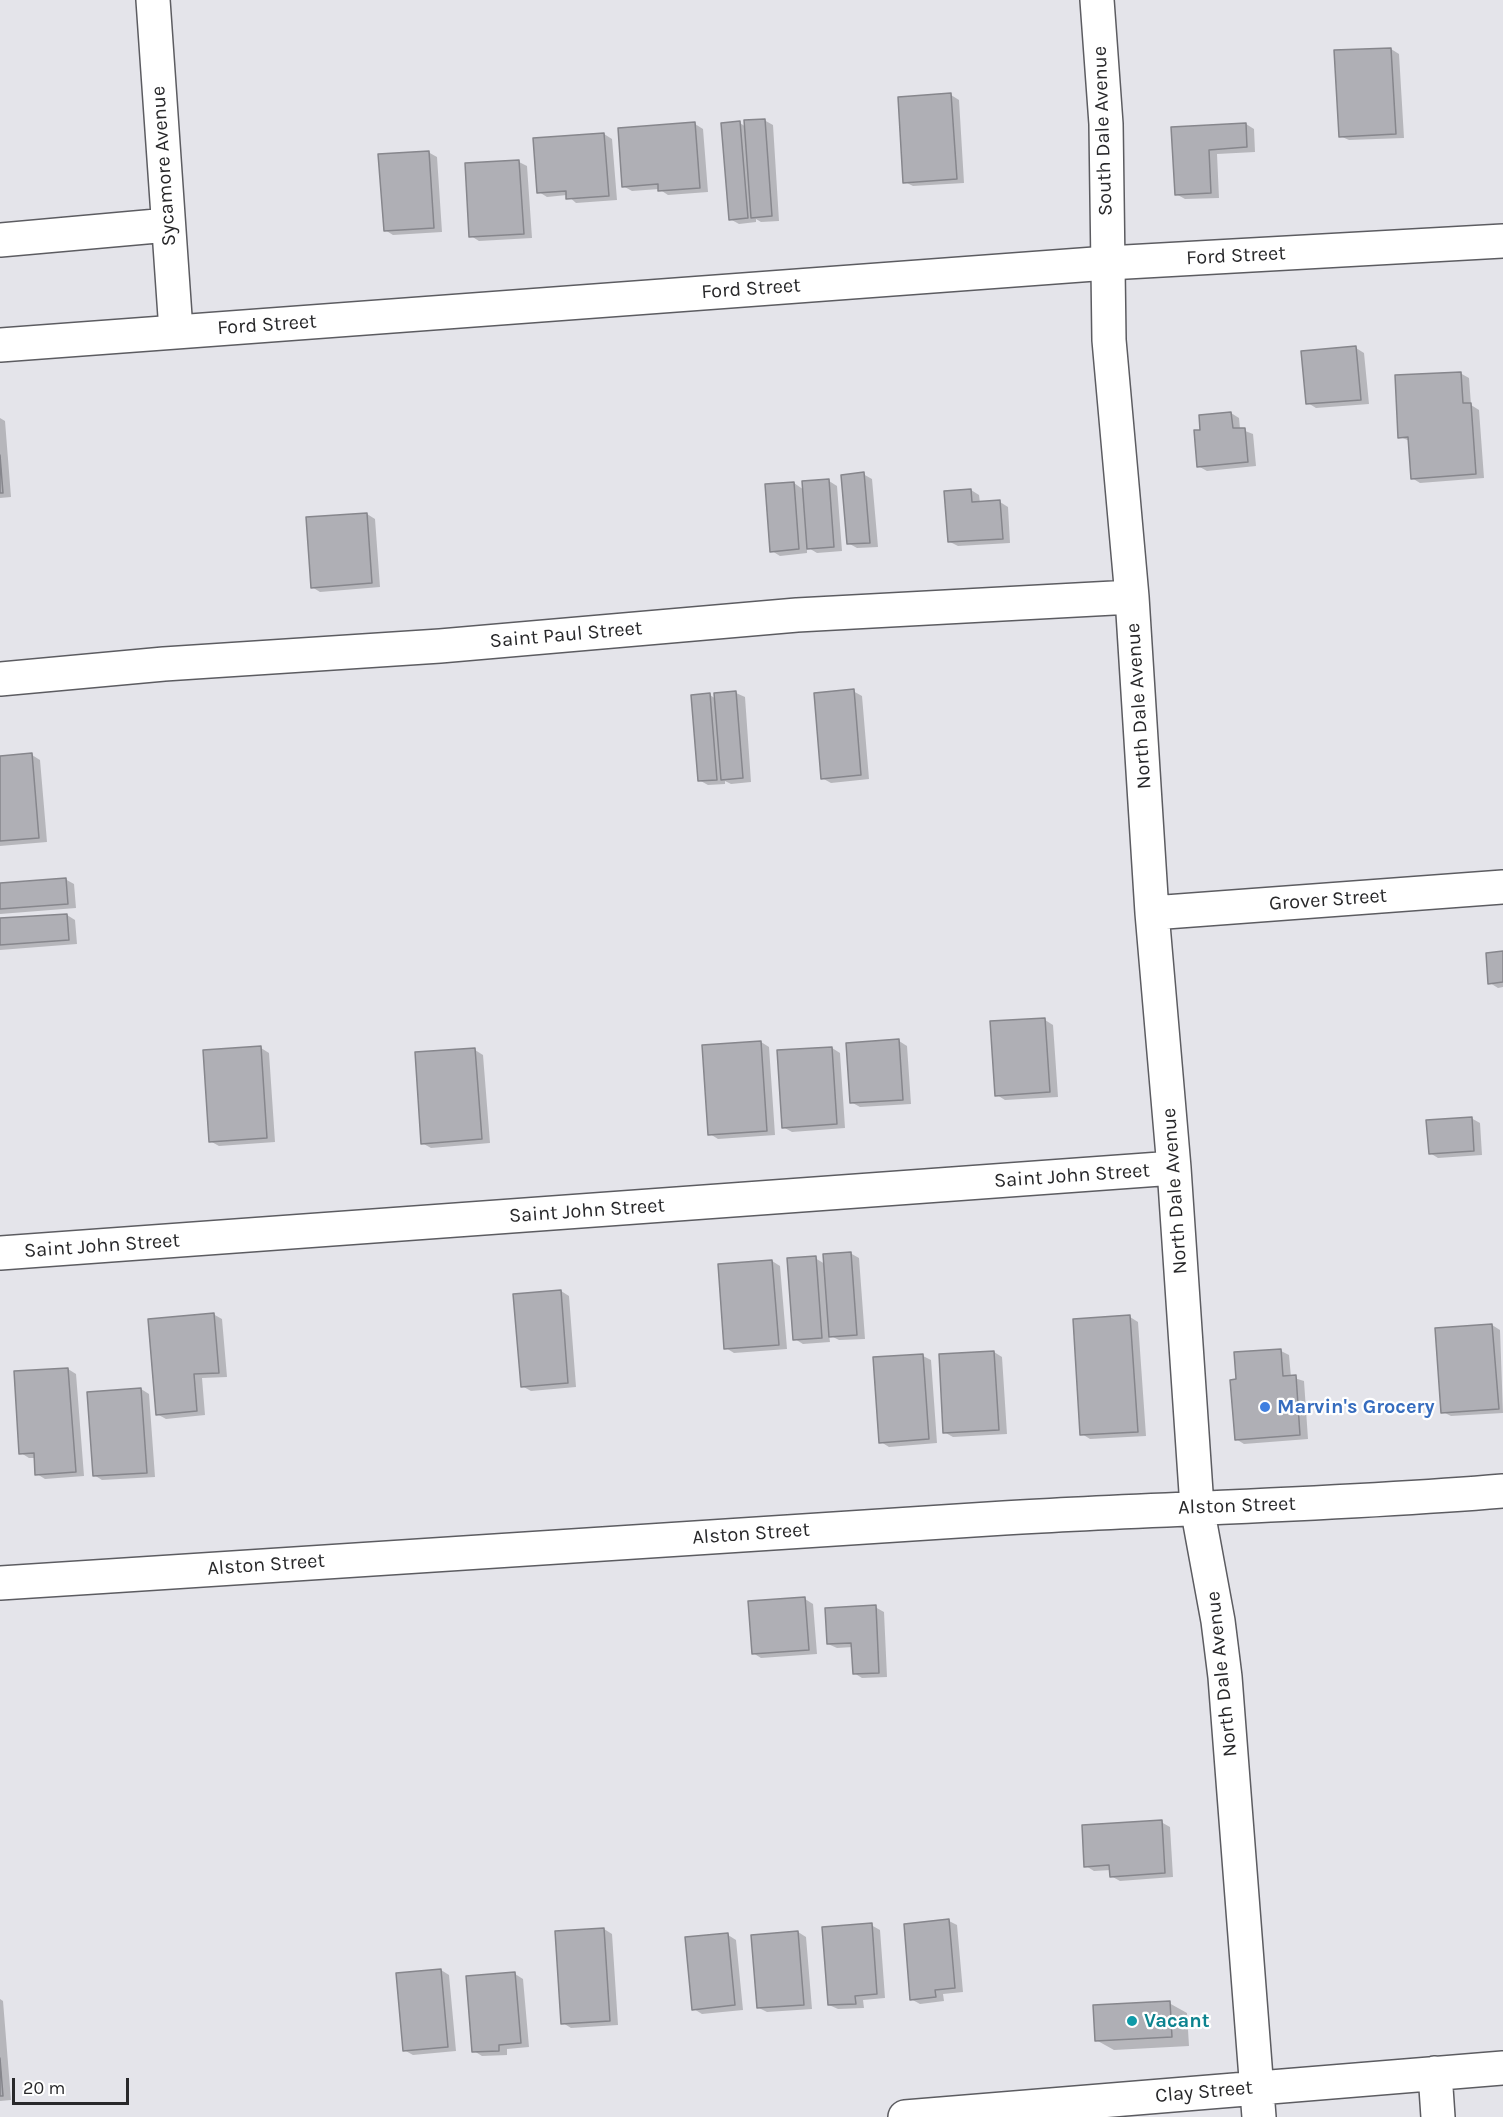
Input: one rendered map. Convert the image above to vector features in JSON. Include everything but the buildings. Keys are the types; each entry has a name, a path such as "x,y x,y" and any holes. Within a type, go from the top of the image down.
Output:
{"street":[{"name":"Sycamore Avenue","path":"153,0 176,332"},
{"name":"South Dale Avenue","path":"1097,0 1106,124 1108,263"},
{"path":"0,240 168,225"},
{"name":"Ford Street","path":"0,345 1108,263 1503,241"},
{"name":"North Dale Avenue","path":"1108,263 1109,340 1132,597 1152,913 1174,1168 1197,1507 1216,1610 1225,1677 1258,2102"},
{"name":"Saint Paul Street","path":"0,679 164,664 440,646 797,615 1132,597"},
{"name":"Grover Street","path":"1152,913 1503,887"},
{"name":"Saint John Street","path":"0,1253 1174,1168"},
{"name":"Alston Street","path":"0,1583 1197,1507 1346,1502 1503,1491"},
{"name":"Clay Street","path":"905,2117 1258,2102 1435,2073 1503,2068"},
{"path":"1435,2073 1438,2117"}],"place":[{"name":"Marvin's Grocery","path":"1265,1407"},
{"name":"Vacant","path":"1132,2021"}]}
